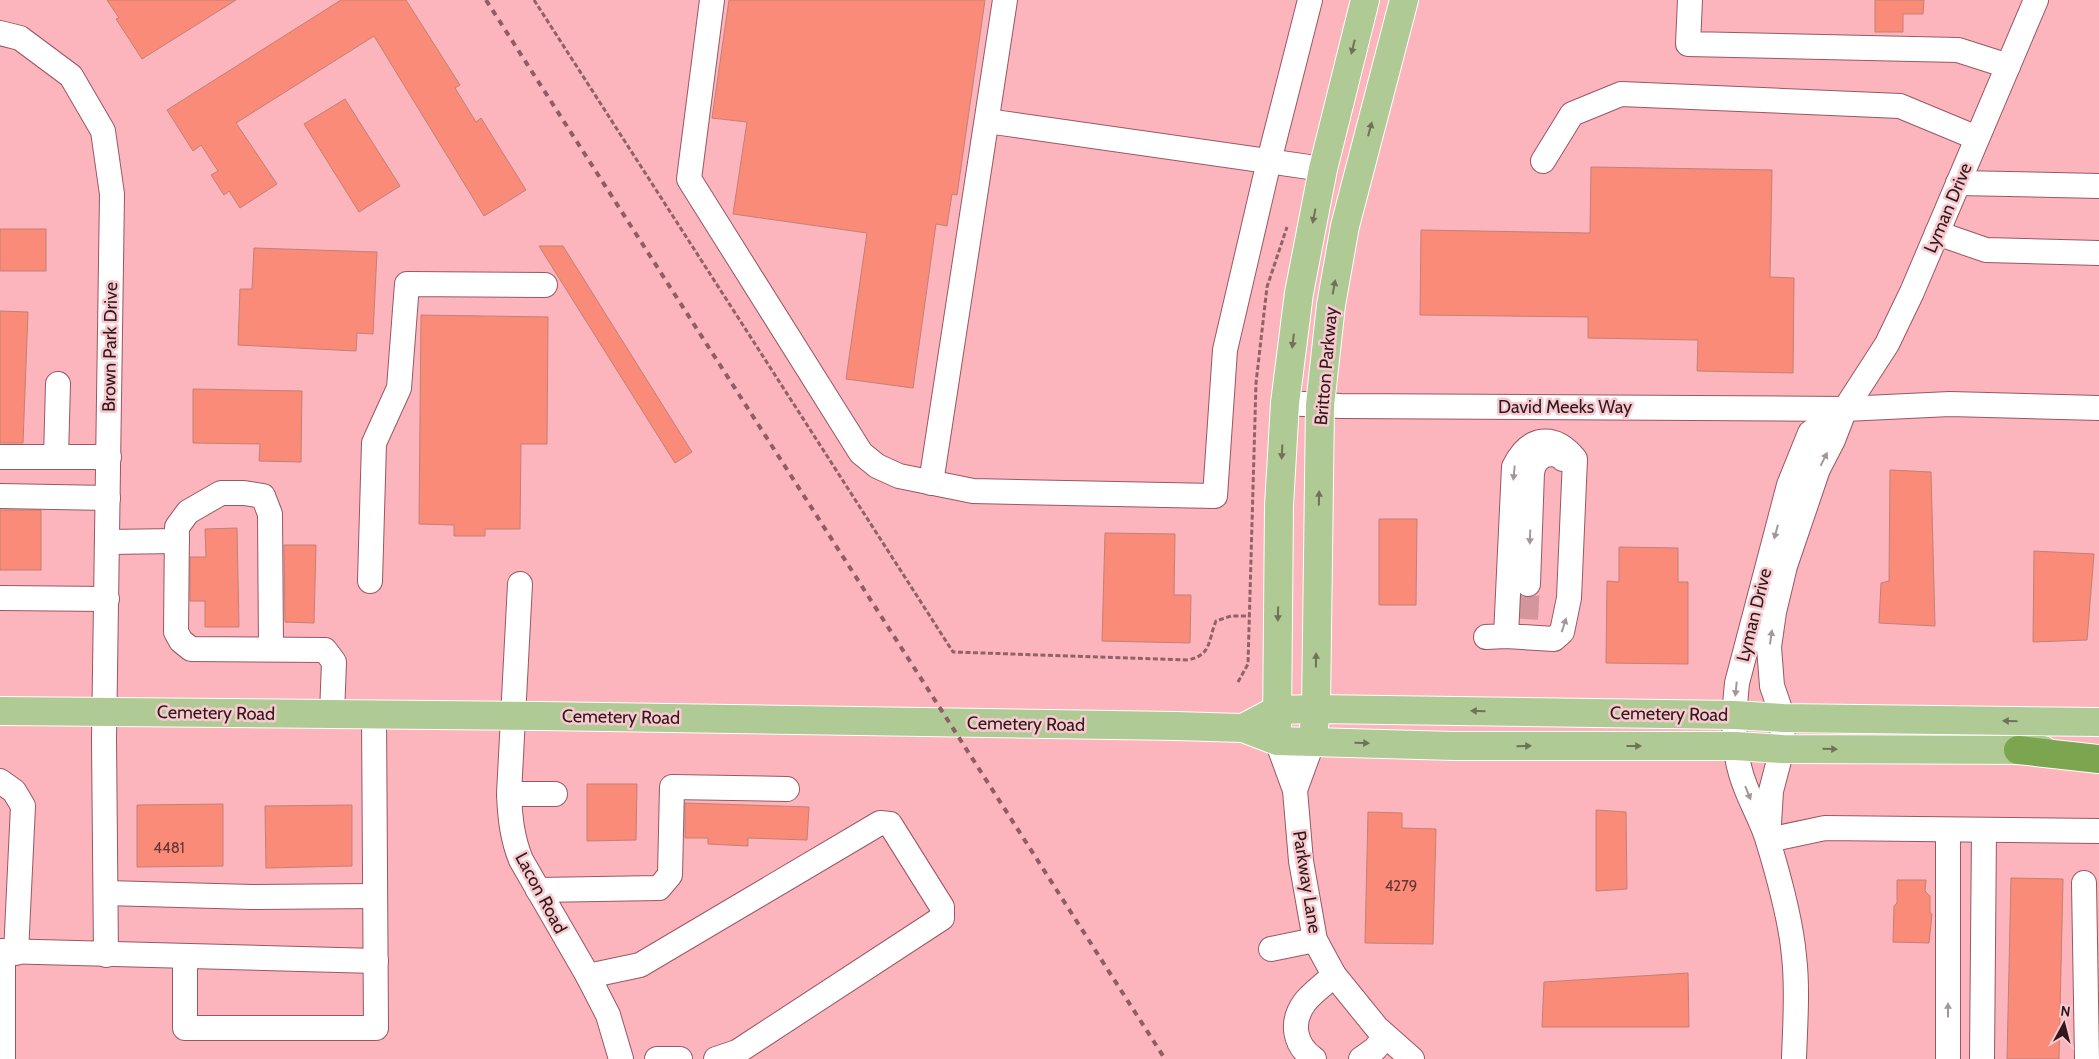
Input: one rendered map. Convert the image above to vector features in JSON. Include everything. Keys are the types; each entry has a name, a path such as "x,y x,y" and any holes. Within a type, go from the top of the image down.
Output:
{"highway":[{"path":"2018,750 2099,759"}],"main road":[{"name":"Britton Parkway","path":"1277,741 1279,506 1285,403 1299,293 1323,168 1365,0"},
{"name":"Britton Parkway","path":"1313,741 1316,709 1320,405 1331,305 1345,226 1404,0"},
{"name":"Cemetery Road","path":"1242,728 1277,710 1316,709 2099,722"},
{"name":"Cemetery Road","path":"0,711 374,714 1242,728 1277,741 1454,746 1735,746 1782,749 2099,750"}],"street":[{"path":"712,0 689,179 861,453 877,466 899,476 973,491 1215,496 1225,350 1269,161 1310,0"},
{"path":"931,483 1005,0"},
{"path":"1690,0 1688,44 1958,50 2008,66"},
{"name":"Lyman Drive","path":"1768,840 1771,791 1782,749 1783,718 1772,686 1769,647 1774,612 1785,566 1818,469 1833,440 1844,409 1886,344 1912,292 2036,0"},
{"name":"Brown Park Drive","path":"0,32 20,38 71,76 103,131 112,194 105,712 106,955"},
{"path":"1542,161 1572,114 1622,94 1900,106 1977,138"},
{"path":"986,121 1323,168"},
{"path":"1958,184 2099,186"},
{"path":"1937,234 1986,250 2099,253"},
{"path":"370,581 374,443 399,388 407,284 545,285"},
{"path":"56,457 58,384"},
{"name":"David Meeks Way","path":"1285,403 1320,405 1844,409 1950,404 2099,408"},
{"path":"1544,406 1544,440"},
{"name":"Lyman Drive","path":"1794,1059 1794,956 1790,928 1768,840 1742,777 1735,746 1734,715 1737,683 1789,485 1810,433 1844,409"},
{"path":"1544,440 1559,444 1576,459 1574,502 1569,598 1562,632 1554,640 1506,630 1514,466 1520,455 1529,446 1544,440"},
{"path":"1528,584 1532,472 1536,461 1543,455 1560,456 1566,464 1568,496 1574,502"},
{"path":"0,457 109,457"},
{"path":"271,649 270,514 263,496 244,492 220,493 188,512 177,527 176,632 181,641 191,649 326,650 334,662 332,714"},
{"path":"0,496 108,498"},
{"path":"108,542 177,542"},
{"name":"Lacon Road","path":"520,584 509,794 515,845 608,1015 621,1059"},
{"path":"0,598 107,599"},
{"path":"185,957 185,1028 376,1028 374,714"},
{"name":"Parkway Lane","path":"1277,741 1295,790 1301,861 1315,940 1334,975 1385,1037 1412,1059"},
{"name":"Parkway Lane","path":"1295,790 1313,741"},
{"path":"0,781 14,791 23,806 6,952 3,1059"},
{"path":"538,890 659,888 670,875 672,787 786,789"},
{"path":"509,794 555,794"},
{"path":"588,976 640,965 880,823 890,824 942,907 942,918 737,1052 716,1059"},
{"path":"1768,840 1825,828 2099,831"},
{"path":"1948,830 1948,1059"},
{"path":"1982,1059 1984,830"},
{"path":"2084,883 2087,1059"},
{"path":"106,894 252,897 374,896"},
{"path":"1271,948 1315,940"},
{"path":"6,952 376,961"},
{"path":"1314,1059 1303,1052 1295,1033 1297,1017 1306,1002 1334,975"},
{"path":"1361,1059 1375,1049 1385,1037"},
{"path":"657,1059 680,1059"}],"building":[{"path":"107,0 236,0 142,59 116,19 119,18"},
{"path":"341,0 406,0 460,85 455,88 476,122 481,118 526,190 484,216 374,36 236,123 277,184 240,208 229,191 224,195 211,175 218,171 201,145 193,151 167,110"},
{"path":"729,0 985,0 957,195 952,194 947,226 936,224 913,388 846,379 867,233 733,214 747,122 712,118"},
{"path":"1875,0 1924,0 1923,14 1903,14 1903,32 1875,32"},
{"path":"345,99 400,186 359,212 304,124"},
{"path":"1591,167 1772,170 1770,277 1794,278 1793,373 1697,371 1698,340 1588,338 1588,317 1420,315 1421,230 1590,233"},
{"path":"0,229 46,229 46,271 0,271"},
{"path":"539,246 563,246 692,452 675,463"},
{"path":"254,248 377,252 373,334 357,333 356,351 238,345 240,289 252,289"},
{"path":"0,311 28,312 23,443 0,443"},
{"path":"421,315 548,317 547,444 521,444 520,529 485,529 485,536 454,536 454,525 419,524"},
{"path":"193,389 302,391 301,462 259,461 260,444 193,443"},
{"path":"1890,470 1931,472 1935,626 1879,623 1881,583 1889,581"},
{"path":"0,510 41,510 41,570 0,570"},
{"path":"1379,519 1417,519 1416,605 1379,605"},
{"path":"237,528 239,627 205,627 205,601 190,601 190,557 206,557 205,529"},
{"path":"1105,533 1175,534 1174,595 1191,595 1190,643 1102,641"},
{"path":"284,545 316,545 314,623 285,622"},
{"path":"1619,547 1678,548 1678,582 1688,582 1688,664 1606,663 1607,581 1619,582"},
{"path":"2034,551 2094,554 2087,640 2033,642"},
{"path":"587,784 637,784 636,840 587,841"},
{"path":"685,803 809,807 807,840 748,838 748,846 708,844 708,838 685,838"},
{"path":"223,804 223,866 137,867 137,805"},
{"path":"352,805 352,866 266,868 265,806"},
{"path":"1596,810 1626,812 1627,889 1596,891"},
{"path":"1368,812 1402,813 1402,828 1436,829 1433,944 1365,943"},
{"path":"2011,878 2063,879 2059,1059 2007,1059"},
{"path":"1897,880 1926,880 1925,891 1930,896 1930,913 1932,914 1929,943 1893,942"},
{"path":"1688,973 1689,1027 1542,1027 1544,982"}],"tunnel":[{"path":"1526,619 1528,584"}],"railway":[{"path":"486,0 1165,1059"}]}
